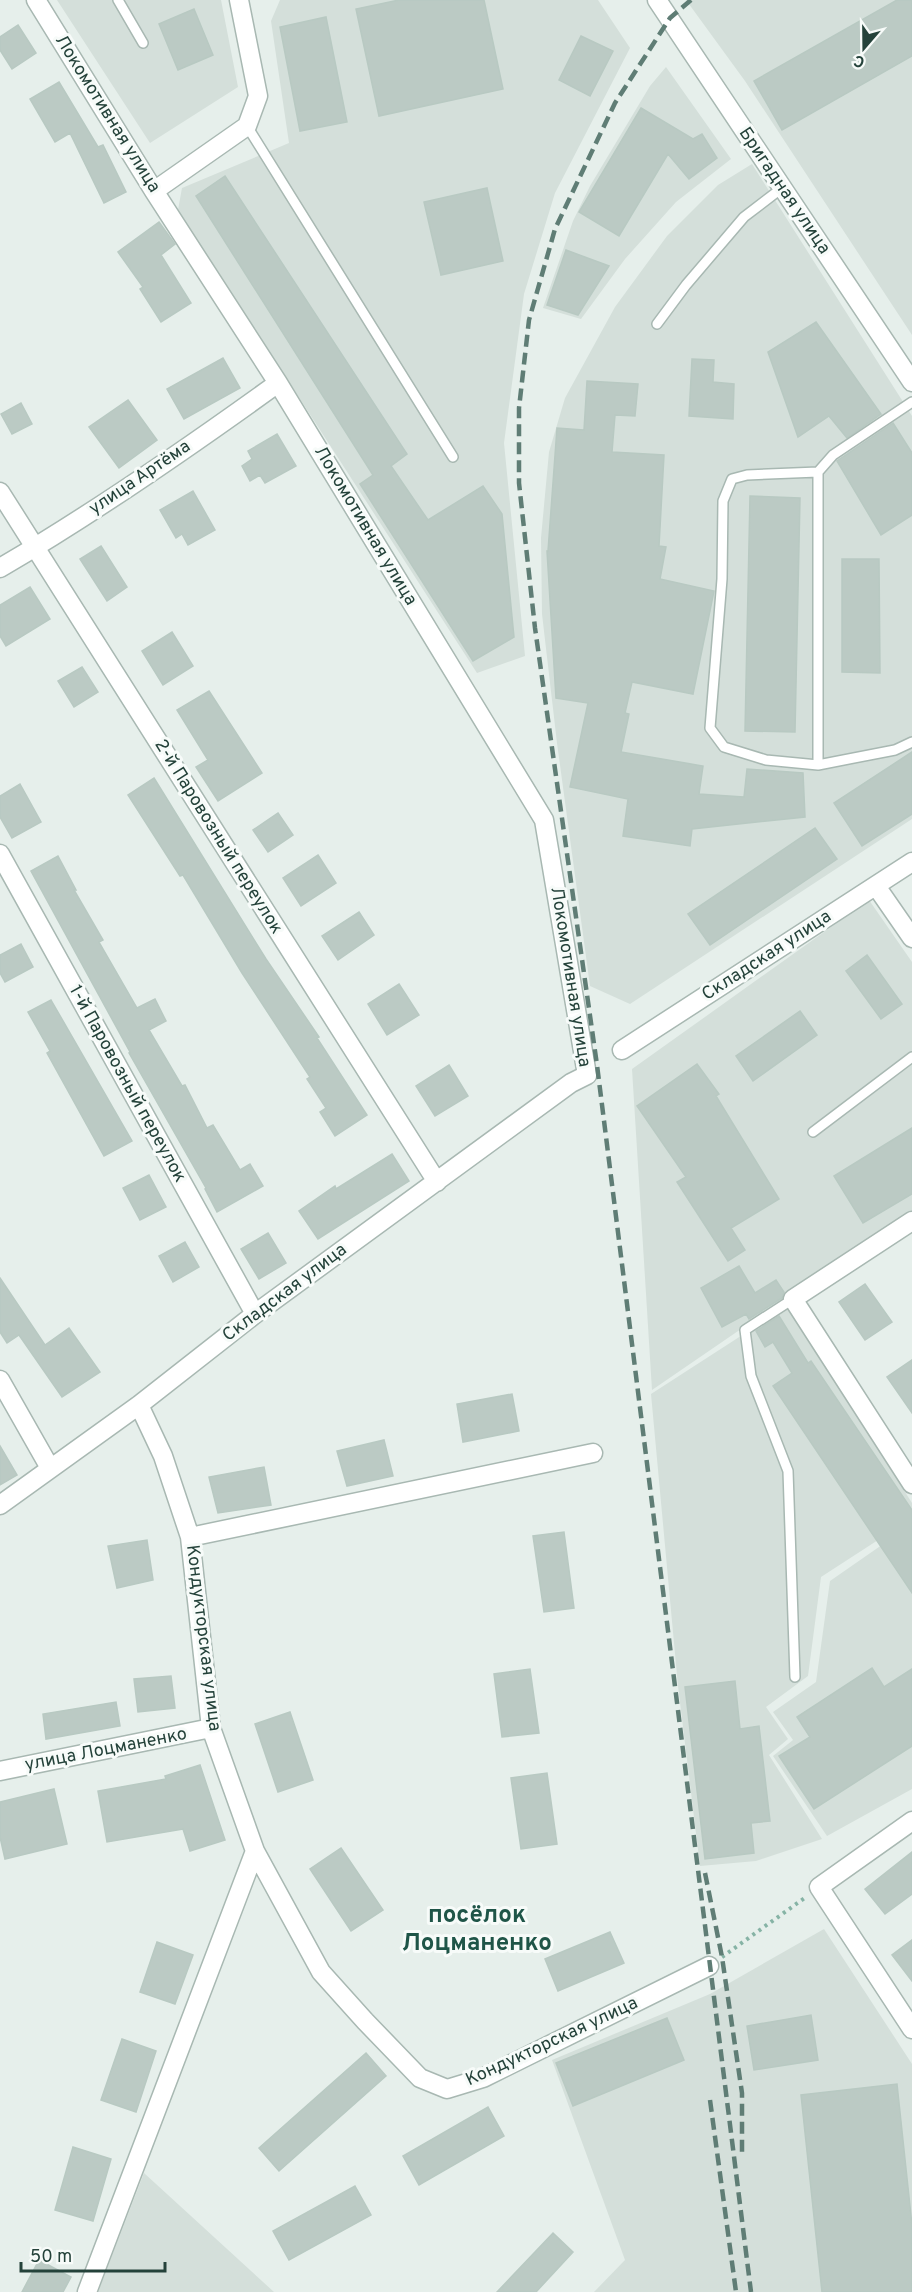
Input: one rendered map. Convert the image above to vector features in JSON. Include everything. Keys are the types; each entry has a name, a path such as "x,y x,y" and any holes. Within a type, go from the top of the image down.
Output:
{"street":[{"name":"Локомотивная улица","path":"36,0 154,191 278,383 544,820 587,1075 571,1083"},
{"path":"154,191 247,126 258,96 239,0"},
{"name":"Бригадная улица","path":"657,0 912,382"},
{"name":"улица Артёма","path":"0,568 35,548 224,422 278,383"},
{"name":"2-й Паровозный переулок","path":"0,492 437,1182"},
{"name":"1-й Паровозный переулок","path":"0,854 255,1314"},
{"name":"Складская улица","path":"622,1050 912,862"},
{"path":"876,886 912,938"},
{"name":"Складская улица","path":"0,1505 139,1405 255,1314 571,1083"},
{"path":"912,1221 793,1299 912,1484"},
{"path":"0,1380 50,1468"},
{"name":"Кондукторская улица","path":"139,1405 163,1456 190,1538 211,1728 255,1851 321,1972 420,2078 447,2089 483,2078 709,1966"},
{"path":"190,1538 593,1453"},
{"name":"улица Лоцманенко","path":"0,1771 211,1728"},
{"path":"912,1821 819,1887 912,2029"},
{"path":"87,2292 255,1851"}],"lane":[{"path":"118,0 142,43"},
{"path":"247,126 453,457"},
{"path":"657,324 686,285 744,217 782,188"},
{"path":"818,765 818,472 833,454 912,402"},
{"path":"818,472 732,479 723,501 722,579 710,728 724,747 766,760 818,765 895,750 912,742"},
{"path":"813,1132 912,1057"},
{"path":"793,1299 745,1330 751,1376 788,1471 795,1677"}],"path":[{"path":"709,1966 819,1887"}],"shaded area":[{"path":"57,0 221,0 238,87 150,143"},
{"path":"280,0 598,0 630,48 555,193 524,294 504,443 525,656 477,673 178,210 182,188 289,143 271,21"},
{"path":"686,0 912,0 912,335 745,81"},
{"path":"666,67 731,159 676,202 625,259 581,319 543,308 573,221 590,186 650,86"},
{"path":"752,164 912,416 912,819 630,1004 590,986 542,614 541,538 549,452 565,398 615,307 667,236 718,185"},
{"path":"869,900 912,962 912,1212 652,1390 632,1069"},
{"path":"787,1306 912,1503 912,1518 821,1577 808,1676 766,1707 788,1739 769,1755 822,1839 756,1861 700,1866 678,1686 651,1394"},
{"path":"912,1524 912,1789 827,1836 773,1756 793,1740 773,1712 816,1682 830,1581"},
{"path":"824,1929 912,2064 912,2292 594,2292 625,2260 552,2060 710,1994"},
{"path":"144,2173 274,2292 98,2292"}],"building":[{"path":"399,0 484,0 503,89 379,116 356,9"},
{"path":"897,0 912,0 912,56 782,130 754,81"},
{"path":"194,9 213,55 178,70 159,24"},
{"path":"326,17 347,122 300,131 280,27"},
{"path":"18,25 36,53 12,69 0,50 0,37"},
{"path":"581,36 613,51 590,96 559,80"},
{"path":"59,82 98,147 103,145 126,192 104,203 70,133 55,142 30,99"},
{"path":"641,108 693,139 702,134 717,158 689,179 668,154 619,236 579,212"},
{"path":"225,176 407,454 391,466 428,520 483,486 502,514 514,637 473,661 360,484 373,475 196,196"},
{"path":"487,188 503,261 441,275 424,202"},
{"path":"159,222 175,244 161,255 191,303 161,322 140,289 143,287 118,252"},
{"path":"566,250 609,266 578,315 547,305"},
{"path":"816,322 881,414 847,438 829,416 798,437 768,352"},
{"path":"223,358 240,388 184,419 167,389"},
{"path":"692,359 714,360 713,382 734,384 733,419 689,416"},
{"path":"587,381 638,384 635,416 615,415 612,452 664,455 659,546 666,547 660,579 714,591 693,694 632,682 625,713 629,714 621,752 703,766 699,794 744,797 747,769 803,773 805,817 692,829 690,846 623,836 628,799 570,787 588,703 556,698 547,551 557,428 584,430"},
{"path":"128,400 157,440 119,468 89,427"},
{"path":"21,403 32,424 12,434 1,414"},
{"path":"893,423 912,453 912,515 881,535 837,461"},
{"path":"277,434 296,466 265,483 260,475 250,481 242,466 252,459 248,451"},
{"path":"193,491 215,530 188,545 182,534 176,538 160,510"},
{"path":"750,496 800,498 795,732 745,731"},
{"path":"101,546 127,587 107,601 80,559"},
{"path":"842,559 879,559 880,673 842,672"},
{"path":"30,587 50,619 6,646 0,636 0,605"},
{"path":"172,632 193,666 163,685 142,651"},
{"path":"82,667 98,692 74,707 58,681"},
{"path":"209,691 262,773 218,801 196,767 208,760 177,710"},
{"path":"912,752 912,814 862,846 834,803"},
{"path":"154,778 266,959 319,1037 317,1038 367,1115 335,1136 320,1112 326,1108 307,1079 310,1077 242,973 183,875 180,876 128,795"},
{"path":"20,784 41,822 12,838 0,817 0,796"},
{"path":"278,813 293,835 268,852 253,830"},
{"path":"815,828 837,859 710,945 688,914"},
{"path":"318,855 336,883 301,906 283,878"},
{"path":"58,856 76,890 74,890 103,940 99,942 137,1008 155,999 166,1021 149,1030 182,1086 185,1085 207,1128 213,1125 240,1170 250,1164 263,1186 217,1212 206,1188 129,1053 31,871"},
{"path":"359,912 374,935 338,960 322,936"},
{"path":"21,944 33,967 5,982 0,973 0,955"},
{"path":"867,955 902,1004 881,1019 846,971"},
{"path":"399,984 419,1015 387,1035 368,1004"},
{"path":"51,1000 132,1141 104,1156 47,1053 50,1051 28,1012"},
{"path":"800,1011 817,1035 753,1081 736,1056"},
{"path":"697,1064 719,1094 716,1096 779,1199 731,1228 745,1250 728,1261 677,1182 686,1177 637,1106"},
{"path":"449,1065 468,1096 435,1116 416,1086"},
{"path":"912,1128 912,1194 863,1223 834,1176"},
{"path":"392,1154 409,1181 318,1239 299,1211 335,1186 336,1189"},
{"path":"149,1175 166,1207 140,1220 123,1188"},
{"path":"268,1233 286,1263 259,1279 241,1249"},
{"path":"185,1242 199,1267 173,1282 159,1256"},
{"path":"739,1266 755,1293 776,1280 784,1292 782,1298 749,1319 746,1314 722,1327 701,1288"},
{"path":"0,1278 45,1345 69,1328 100,1372 62,1397 19,1335 7,1343 0,1332"},
{"path":"865,1284 892,1322 865,1340 839,1302"},
{"path":"779,1316 808,1363 811,1361 912,1510 912,1593 773,1386 792,1373 773,1342 765,1347 756,1331"},
{"path":"912,1360 912,1413 887,1377"},
{"path":"512,1394 519,1431 463,1442 457,1404"},
{"path":"384,1440 393,1476 347,1486 337,1451"},
{"path":"0,1446 17,1475 0,1485"},
{"path":"264,1467 271,1505 218,1513 209,1477"},
{"path":"564,1532 574,1608 544,1612 533,1536"},
{"path":"147,1540 153,1580 117,1588 108,1546"},
{"path":"872,1668 884,1687 912,1669 912,1746 814,1809 779,1756 810,1737 797,1717"},
{"path":"530,1669 539,1733 502,1737 494,1674"},
{"path":"171,1676 175,1708 138,1712 134,1679"},
{"path":"735,1681 740,1729 759,1726 770,1821 751,1823 754,1853 705,1859 685,1687"},
{"path":"116,1702 120,1726 46,1739 43,1714"},
{"path":"290,1712 313,1780 278,1792 255,1724"},
{"path":"200,1765 225,1840 190,1851 183,1829 107,1842 98,1791 166,1779 165,1776"},
{"path":"547,1773 557,1844 521,1849 511,1778"},
{"path":"54,1789 67,1844 5,1859 0,1837 0,1802"},
{"path":"341,1848 383,1910 351,1931 310,1869"},
{"path":"912,1852 912,1894 885,1914 865,1889"},
{"path":"610,1932 624,1963 558,1991 545,1959"},
{"path":"912,1940 912,1981 892,1955"},
{"path":"157,1942 193,1955 175,2004 140,1992"},
{"path":"811,2015 818,2060 754,2070 747,2026"},
{"path":"667,2018 684,2060 573,2106 556,2063"},
{"path":"122,2039 156,2051 136,2112 101,2100"},
{"path":"366,2053 386,2076 279,2171 259,2148"},
{"path":"897,2084 912,2225 912,2292 822,2292 801,2095"},
{"path":"488,2107 504,2136 419,2185 403,2156"},
{"path":"73,2147 111,2159 93,2221 55,2210"},
{"path":"355,2186 371,2215 289,2260 273,2231"},
{"path":"553,2233 573,2252 536,2292 497,2292"},
{"path":"39,2260 71,2277 63,2292 22,2292"}],"railway":[{"path":"691,0 670,18 615,103 555,229 529,320 519,408 519,483 535,628 597,1065 751,2292"},
{"path":"705,1873 722,1957 742,2093 742,2155"},
{"path":"710,2100 736,2292"}],"district":[{"name":"посёлок Лоцманенко","path":"477,1930"}]}
